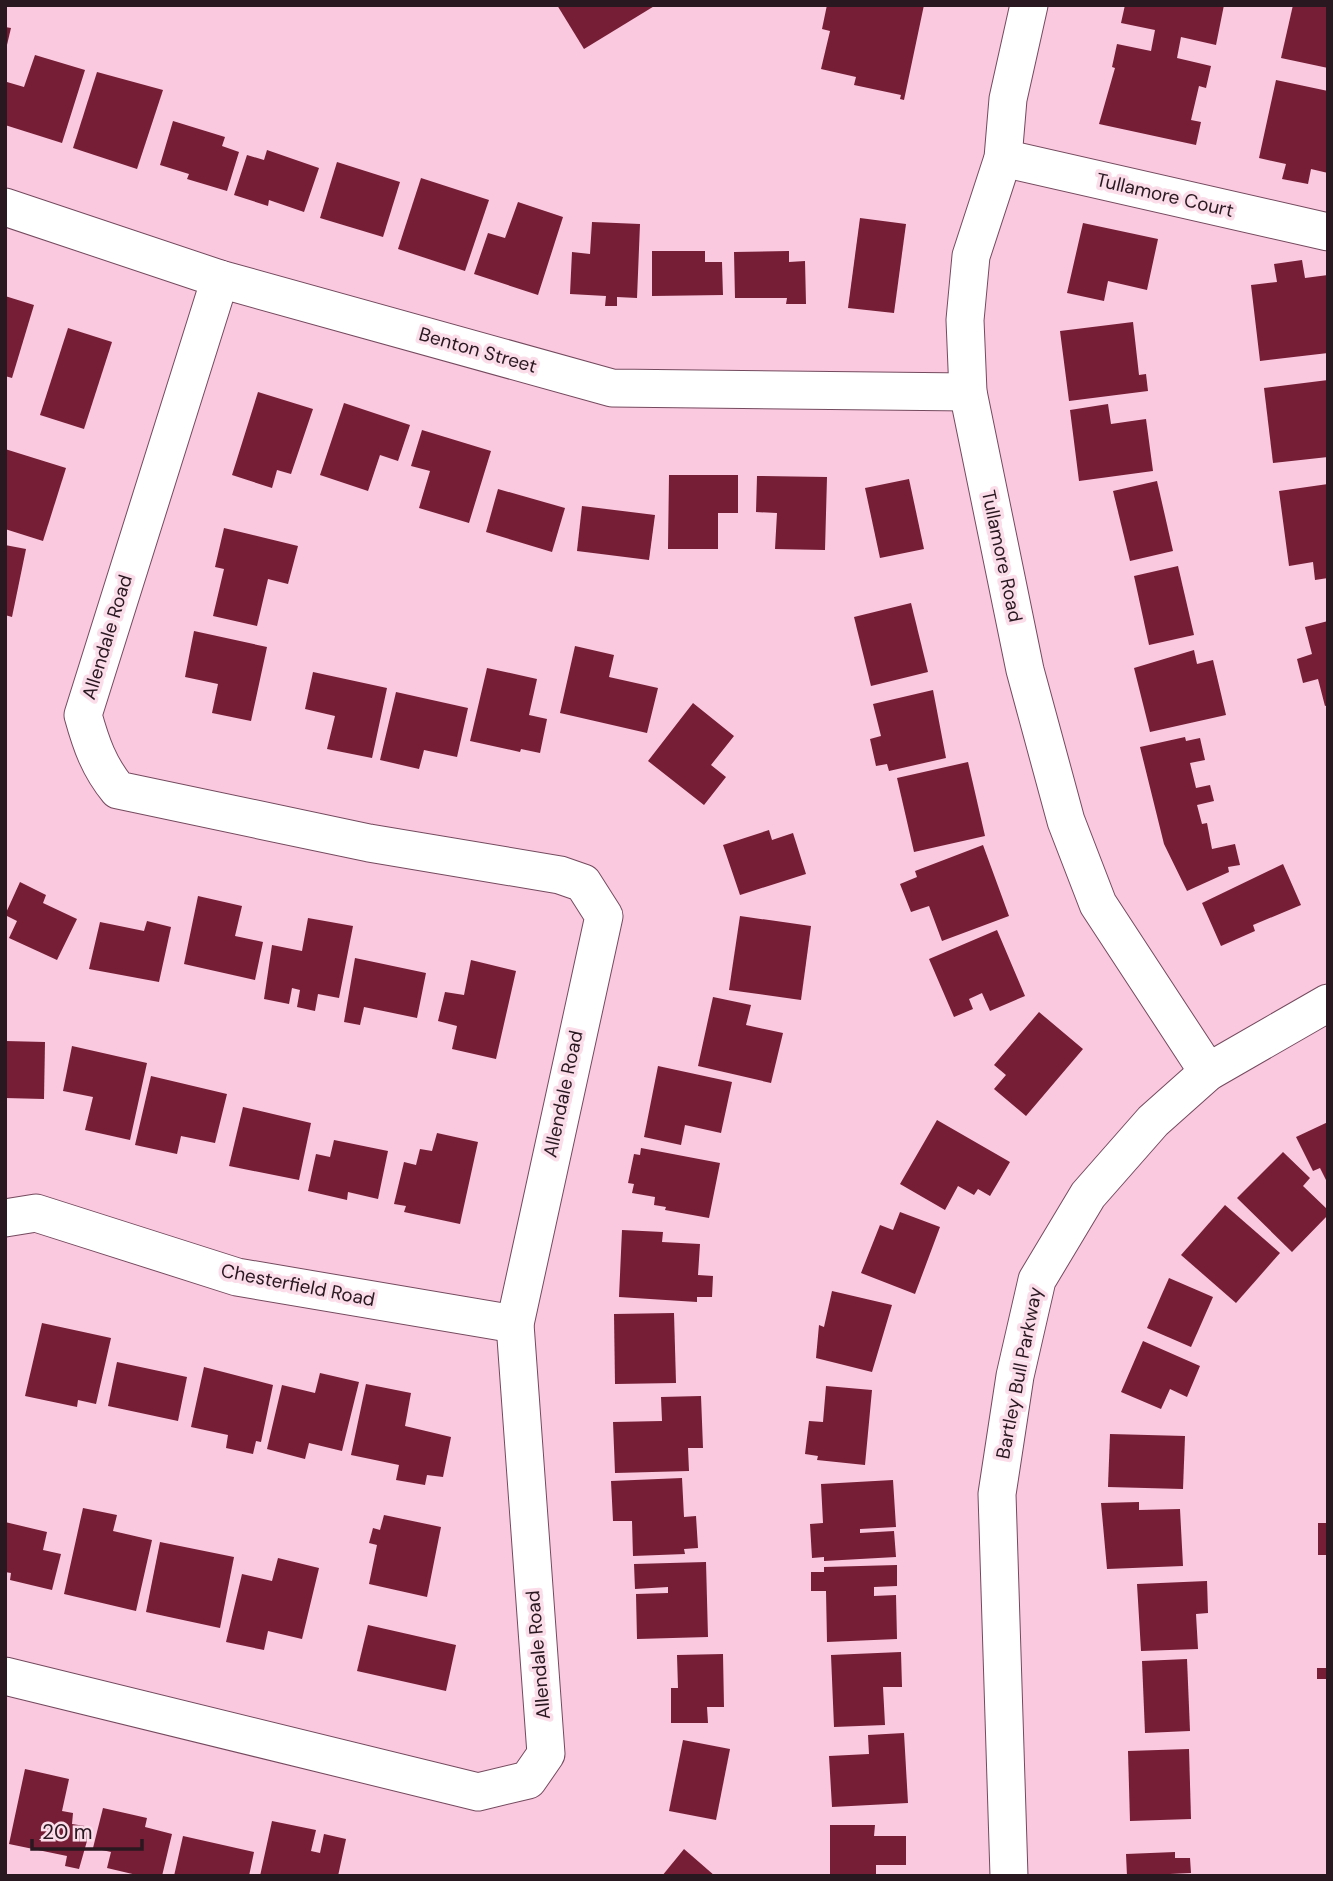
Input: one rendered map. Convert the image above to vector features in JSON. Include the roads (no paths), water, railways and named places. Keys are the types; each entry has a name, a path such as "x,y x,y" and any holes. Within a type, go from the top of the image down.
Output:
{"street":[{"name":"Tullamore Road","path":"1029,5 1007,99 1003,158 971,256 965,320 968,392 1025,670 1066,821 1098,904 1208,1072"},
{"name":"Tullamore Court","path":"1003,158 1328,232"},
{"name":"Benton Street","path":"5,207 220,279 612,388 968,392"},
{"name":"Allendale Road","path":"5,1676 478,1792 528,1780 546,1754 515,1324 604,916 583,883 560,875 369,843 118,790 104,772 92,747 83,715 220,279"},
{"name":"Bartley Bull Parkway","path":"1009,1876 997,1494 1015,1376 1037,1280 1088,1195 1153,1121 1208,1072 1328,1003"},
{"name":"Chesterfield Road","path":"5,1218 36,1213 237,1277 515,1324"}]}
